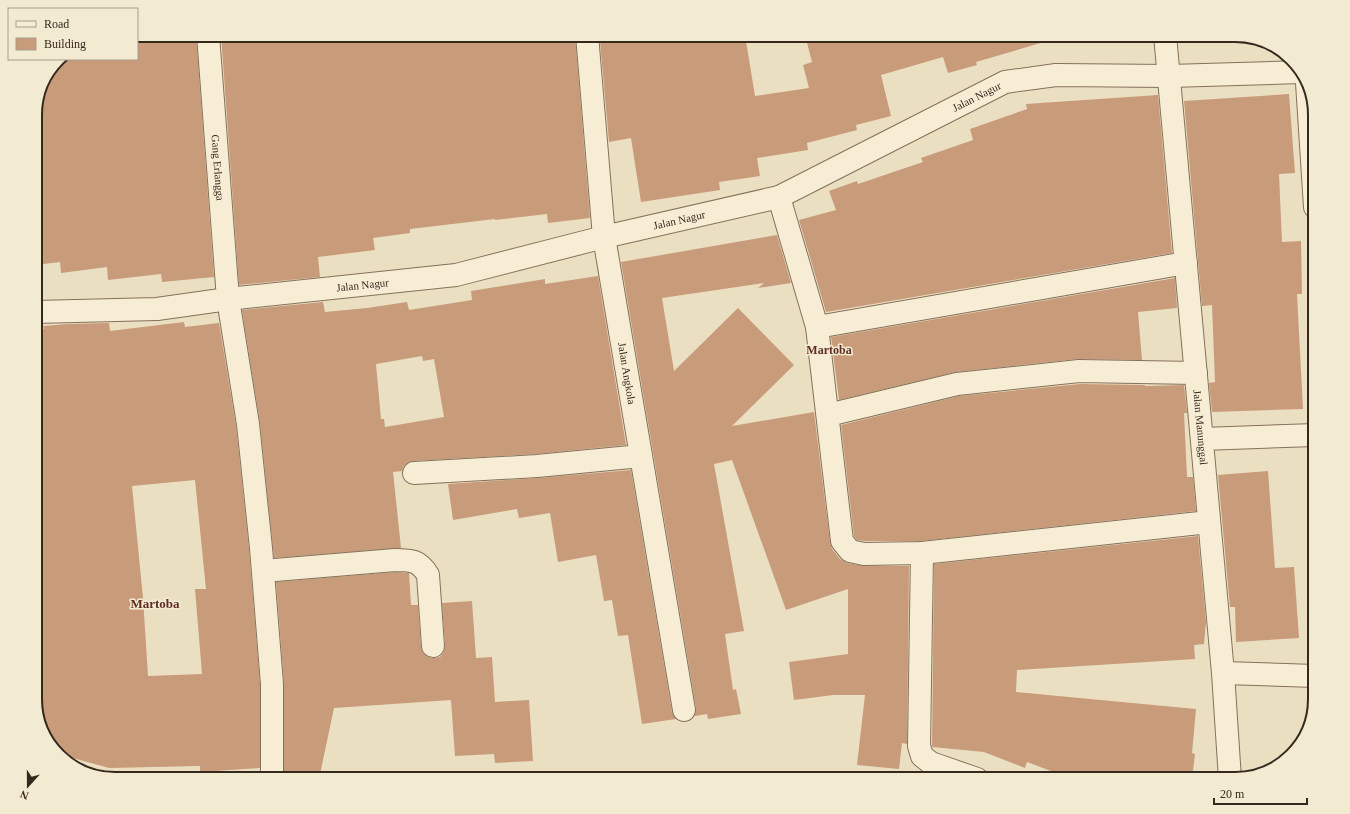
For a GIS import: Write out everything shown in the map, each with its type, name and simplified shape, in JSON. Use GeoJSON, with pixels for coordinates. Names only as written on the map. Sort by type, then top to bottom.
{"type":"FeatureCollection","features":[{"type":"Feature","properties":{"kind":"street","name":"Gang Erlangga"},"geometry":{"type":"LineString","coordinates":[[209,42],[228,299],[248,424],[263,571],[272,684],[272,772]]}},
{"type":"Feature","properties":{"kind":"street","name":"Jalan Angkola"},"geometry":{"type":"LineString","coordinates":[[588,42],[604,237],[684,710]]}},
{"type":"Feature","properties":{"kind":"street","name":"Jalan Manunggal"},"geometry":{"type":"LineString","coordinates":[[1166,42],[1223,673],[1230,772]]}},
{"type":"Feature","properties":{"kind":"street","name":"Jalan Nagur"},"geometry":{"type":"LineString","coordinates":[[42,312],[157,309],[228,299],[456,275],[604,237],[780,197],[1005,82],[1056,75],[1170,76],[1294,72]]}},
{"type":"Feature","properties":{"kind":"street"},"geometry":{"type":"LineString","coordinates":[[780,197],[817,327],[842,541],[850,551],[864,554],[922,553],[1209,522]]}},
{"type":"Feature","properties":{"kind":"street"},"geometry":{"type":"LineString","coordinates":[[817,327],[1186,263]]}},
{"type":"Feature","properties":{"kind":"street"},"geometry":{"type":"LineString","coordinates":[[828,415],[957,384],[1079,371],[1196,373]]}},
{"type":"Feature","properties":{"kind":"street"},"geometry":{"type":"LineString","coordinates":[[1202,439],[1308,435]]}},
{"type":"Feature","properties":{"kind":"street"},"geometry":{"type":"LineString","coordinates":[[414,472],[537,466],[641,456]]}},
{"type":"Feature","properties":{"kind":"street"},"geometry":{"type":"LineString","coordinates":[[922,553],[918,746],[922,756],[931,763],[957,772]]}},
{"type":"Feature","properties":{"kind":"street"},"geometry":{"type":"LineString","coordinates":[[263,571],[410,560],[422,566],[428,575],[433,646]]}},
{"type":"Feature","properties":{"kind":"street"},"geometry":{"type":"LineString","coordinates":[[1223,673],[1308,676]]}},
{"type":"Feature","properties":{"kind":"building"},"geometry":{"type":"Polygon","coordinates":[[[138,42],[197,42],[214,277],[162,282],[161,274],[108,280],[107,267],[61,273],[60,262],[42,264],[42,110],[44,96],[54,74],[67,60],[138,60],[138,42]]]}},
{"type":"Feature","properties":{"kind":"building"},"geometry":{"type":"Polygon","coordinates":[[[222,42],[576,42],[590,218],[548,223],[547,214],[410,229],[410,233],[373,238],[375,250],[318,257],[320,277],[239,285],[222,42]]]}},
{"type":"Feature","properties":{"kind":"building"},"geometry":{"type":"Polygon","coordinates":[[[600,42],[746,42],[755,96],[809,88],[803,65],[812,62],[807,42],[1044,42],[976,62],[977,65],[948,73],[943,57],[881,75],[891,116],[856,125],[857,130],[807,143],[808,150],[757,158],[760,176],[719,182],[720,190],[641,202],[631,138],[609,142],[600,42]]]}},
{"type":"Feature","properties":{"kind":"building"},"geometry":{"type":"Polygon","coordinates":[[[1289,94],[1295,173],[1279,174],[1282,242],[1301,241],[1302,294],[1297,294],[1303,409],[1212,412],[1209,383],[1215,382],[1212,305],[1202,306],[1184,101],[1289,94]]]}},
{"type":"Feature","properties":{"kind":"building"},"geometry":{"type":"Polygon","coordinates":[[[1158,95],[1172,253],[826,312],[799,220],[836,210],[829,191],[857,181],[858,184],[923,162],[921,158],[973,140],[970,129],[1027,109],[1026,104],[1158,95]]]}},
{"type":"Feature","properties":{"kind":"building"},"geometry":{"type":"Polygon","coordinates":[[[777,235],[791,283],[758,288],[764,283],[662,298],[674,371],[738,308],[794,365],[732,426],[814,412],[832,549],[840,559],[847,563],[864,566],[909,566],[907,744],[902,743],[899,769],[857,765],[865,695],[833,695],[794,700],[789,662],[848,654],[848,589],[786,610],[732,460],[714,464],[744,631],[725,634],[733,690],[736,689],[741,714],[708,719],[707,714],[695,716],[696,708],[621,262],[777,235]]]}},
{"type":"Feature","properties":{"kind":"building"},"geometry":{"type":"Polygon","coordinates":[[[598,276],[626,445],[536,454],[413,461],[407,463],[403,467],[402,471],[393,472],[401,548],[274,558],[260,423],[242,310],[323,302],[325,312],[407,302],[409,310],[472,300],[471,291],[545,279],[545,284],[598,276]],[[422,356],[376,364],[381,419],[384,419],[385,427],[444,417],[434,359],[423,361],[422,356]]]}},
{"type":"Feature","properties":{"kind":"building"},"geometry":{"type":"Polygon","coordinates":[[[1175,278],[1177,308],[1138,312],[1142,360],[1078,359],[956,372],[839,400],[831,337],[1175,278]]]}},
{"type":"Feature","properties":{"kind":"building"},"geometry":{"type":"Polygon","coordinates":[[[184,322],[185,327],[219,323],[236,426],[249,549],[260,684],[260,768],[200,772],[200,766],[109,768],[71,757],[63,751],[52,736],[46,722],[42,704],[42,329],[44,329],[43,326],[109,323],[110,331],[184,322]],[[195,480],[132,486],[143,598],[148,676],[202,674],[195,589],[206,589],[195,480]]]}},
{"type":"Feature","properties":{"kind":"building"},"geometry":{"type":"Polygon","coordinates":[[[1080,384],[1145,386],[1184,385],[1187,413],[1184,413],[1187,477],[1193,477],[1196,511],[921,541],[865,541],[857,540],[854,536],[841,425],[959,396],[1080,384]]]}},
{"type":"Feature","properties":{"kind":"building"},"geometry":{"type":"Polygon","coordinates":[[[631,470],[672,712],[676,719],[642,724],[628,635],[618,636],[612,600],[604,601],[596,555],[558,562],[550,513],[519,518],[517,509],[453,520],[448,484],[631,470]]]}},
{"type":"Feature","properties":{"kind":"building"},"geometry":{"type":"Polygon","coordinates":[[[1268,471],[1275,568],[1294,567],[1299,638],[1236,642],[1235,607],[1230,607],[1218,475],[1268,471]]]}},
{"type":"Feature","properties":{"kind":"building"},"geometry":{"type":"Polygon","coordinates":[[[1198,536],[1206,622],[1204,644],[1194,645],[1195,659],[1017,670],[1016,692],[1196,709],[1192,753],[1195,754],[1193,772],[1053,772],[1027,762],[1025,768],[984,752],[932,747],[934,564],[1198,536]]]}},
{"type":"Feature","properties":{"kind":"building"},"geometry":{"type":"Polygon","coordinates":[[[395,572],[409,573],[411,605],[418,605],[421,647],[423,653],[428,657],[433,658],[440,657],[444,651],[445,645],[442,603],[472,601],[476,658],[492,657],[495,702],[529,700],[533,761],[495,763],[494,754],[455,756],[451,700],[334,708],[320,772],[284,772],[284,684],[276,582],[395,572]]]}},
{"type":"Feature","properties":{"kind":"district","name":"Martoba"},"geometry":{"type":"Point","coordinates":[829,350]}},
{"type":"Feature","properties":{"kind":"district","name":"Martoba"},"geometry":{"type":"Point","coordinates":[155,603]}}]}
